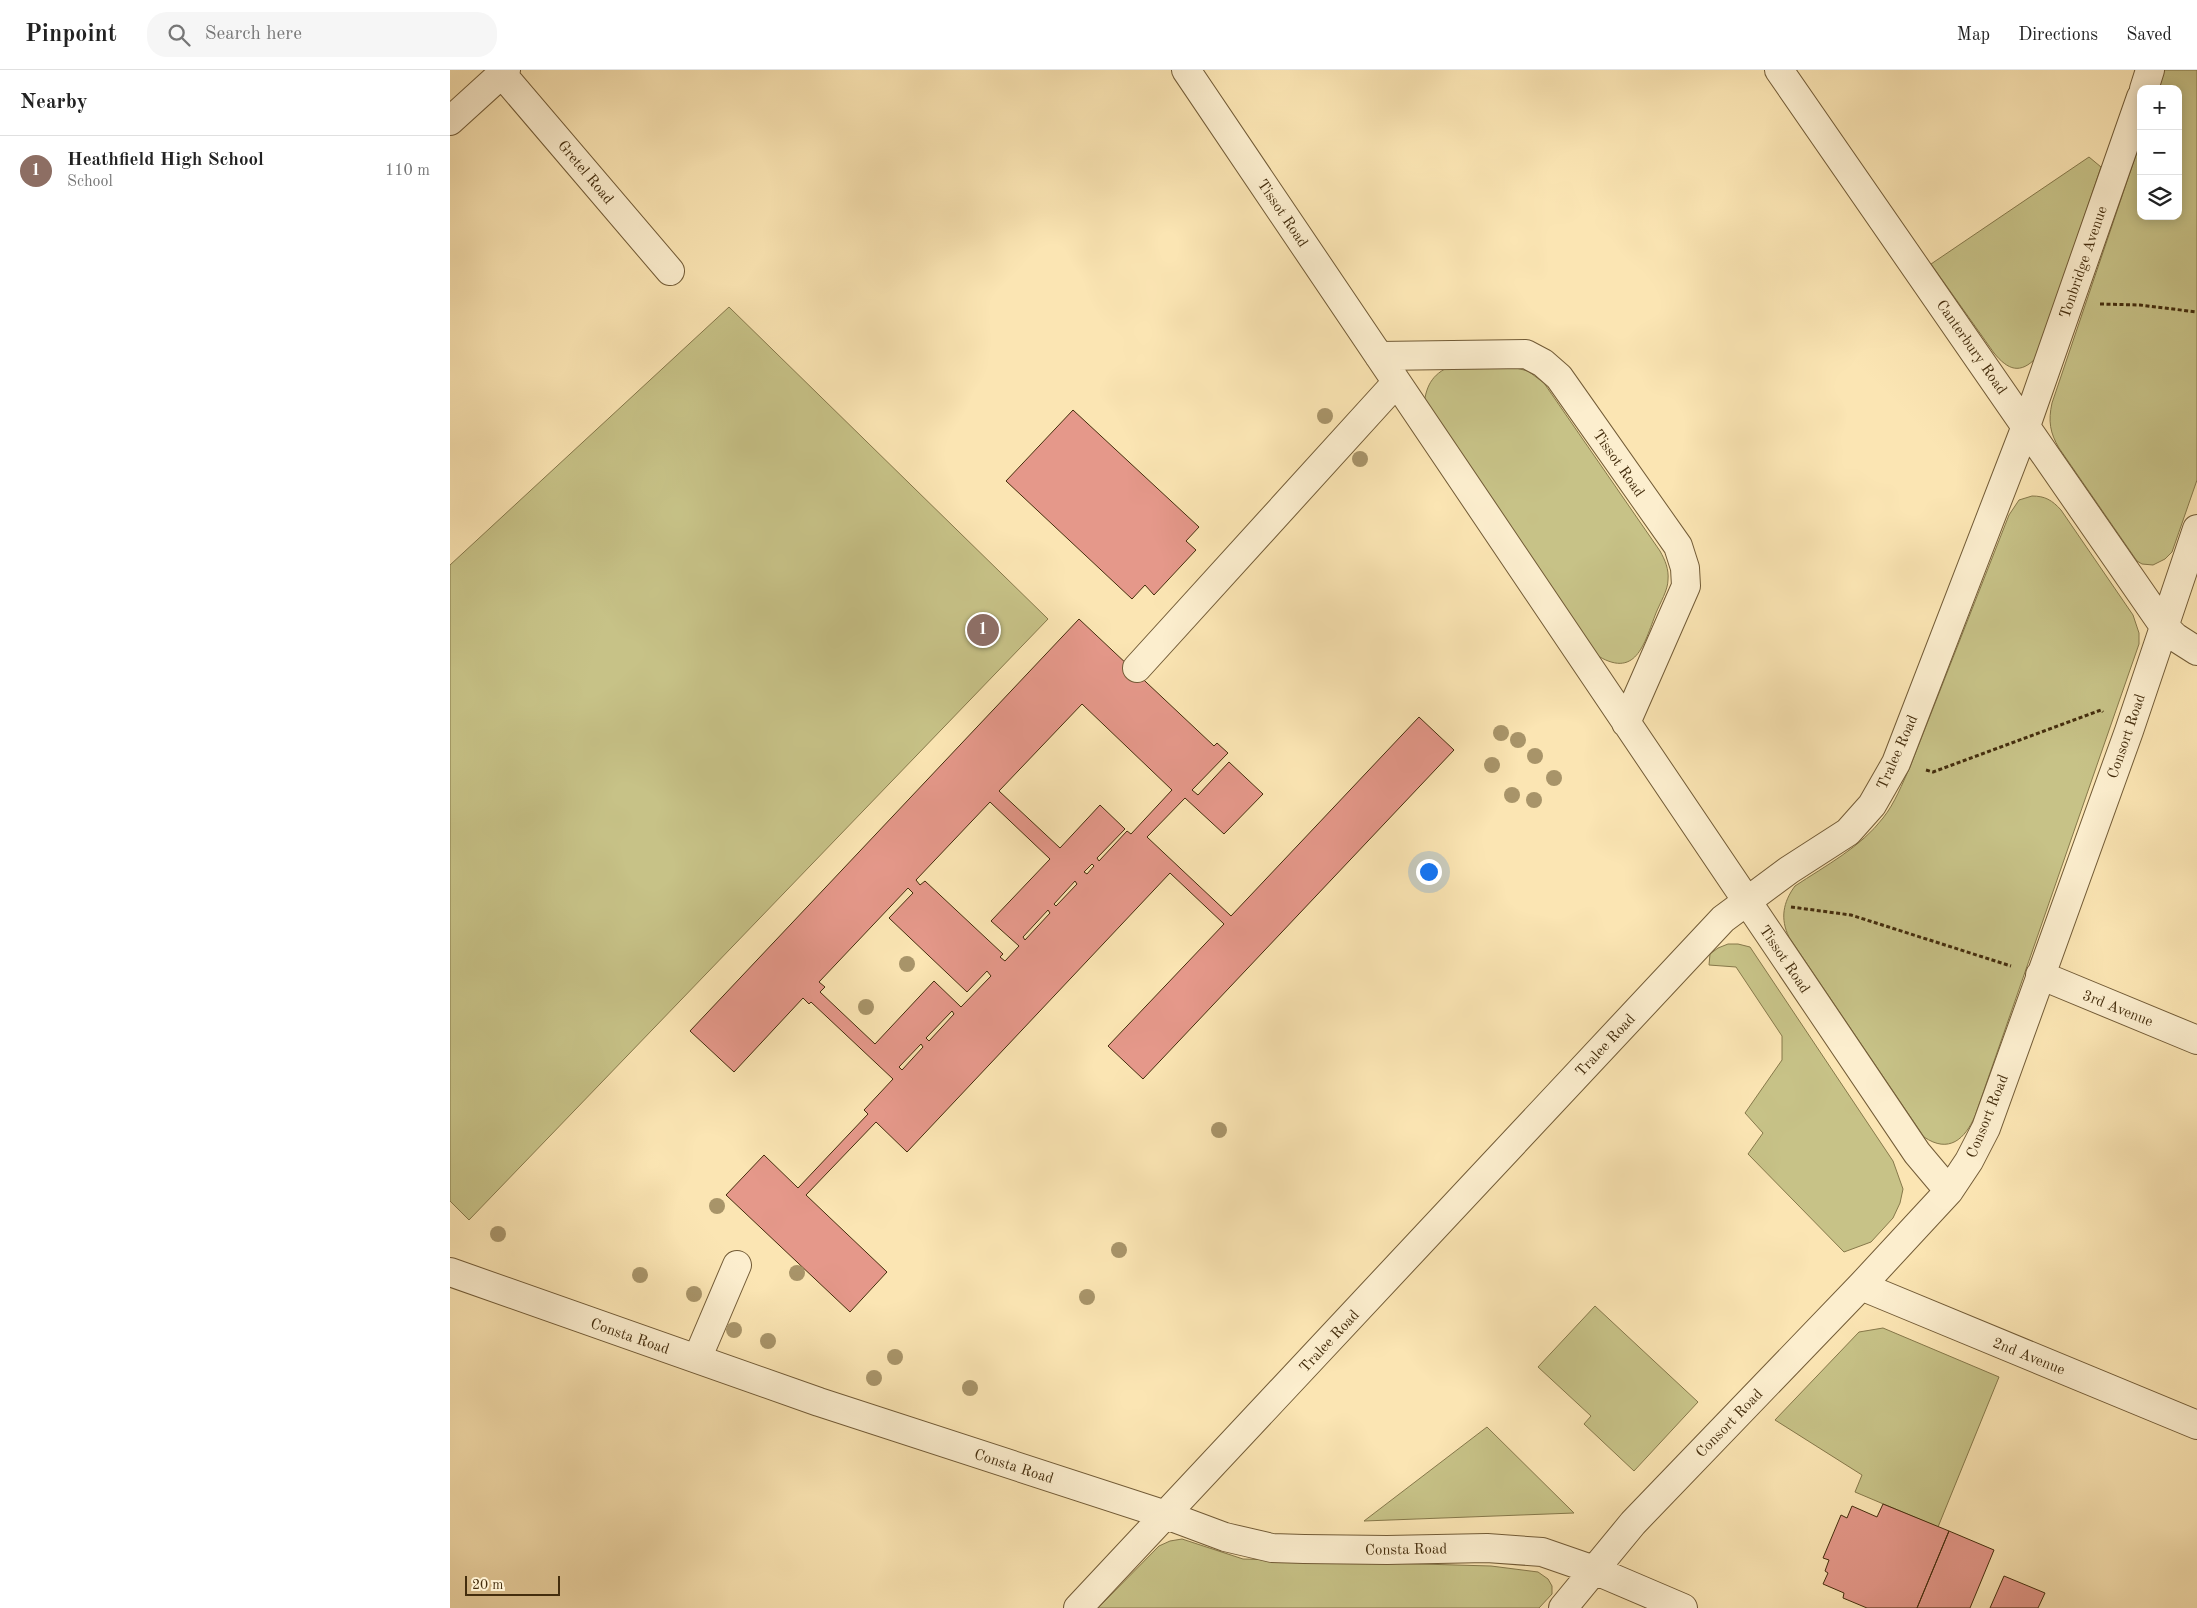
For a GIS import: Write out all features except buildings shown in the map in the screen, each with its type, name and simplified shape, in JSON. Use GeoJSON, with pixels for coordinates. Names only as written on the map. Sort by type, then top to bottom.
{"type":"FeatureCollection","features":[{"type":"Feature","properties":{"kind":"street","name":"Tissot Road"},"geometry":{"type":"LineString","coordinates":[[1186,70],[1917,1153],[1949,1192]]}},
{"type":"Feature","properties":{"kind":"street","name":"Canterbury Road"},"geometry":{"type":"LineString","coordinates":[[1779,70],[2163,625],[2175,638],[2197,651]]}},
{"type":"Feature","properties":{"kind":"street"},"geometry":{"type":"LineString","coordinates":[[2145,85],[2150,70]]}},
{"type":"Feature","properties":{"kind":"street"},"geometry":{"type":"LineString","coordinates":[[450,121],[504,72]]}},
{"type":"Feature","properties":{"kind":"street","name":"Gretel Road"},"geometry":{"type":"LineString","coordinates":[[504,72],[670,271]]}},
{"type":"Feature","properties":{"kind":"street","name":"Tonbridge Avenue"},"geometry":{"type":"LineString","coordinates":[[2026,426],[2137,108]]}},
{"type":"Feature","properties":{"kind":"street","name":"Tissot Road"},"geometry":{"type":"LineString","coordinates":[[1379,356],[1526,354],[1543,363],[1559,377],[1678,546],[1685,568],[1686,586],[1626,723]]}},
{"type":"Feature","properties":{"kind":"street"},"geometry":{"type":"LineString","coordinates":[[1137,668],[1396,383]]}},
{"type":"Feature","properties":{"kind":"street","name":"Tralee Road"},"geometry":{"type":"LineString","coordinates":[[1078,1608],[1722,919],[1848,832],[1872,805],[1896,763],[2026,426]]}},
{"type":"Feature","properties":{"kind":"street","name":"Consort Road"},"geometry":{"type":"LineString","coordinates":[[1563,1608],[1665,1489],[1949,1192],[1969,1161],[1986,1128],[2128,731],[2197,529]]}},
{"type":"Feature","properties":{"kind":"street","name":"3rd Avenue"},"geometry":{"type":"LineString","coordinates":[[2040,976],[2197,1040]]}},
{"type":"Feature","properties":{"kind":"street"},"geometry":{"type":"LineString","coordinates":[[697,1359],[737,1265]]}},
{"type":"Feature","properties":{"kind":"street","name":"Consta Road"},"geometry":{"type":"LineString","coordinates":[[450,1272],[819,1402],[1166,1515],[1225,1537],[1272,1548],[1378,1550],[1487,1548],[1542,1552],[1594,1570],[1683,1608]]}},
{"type":"Feature","properties":{"kind":"street","name":"2nd Avenue"},"geometry":{"type":"LineString","coordinates":[[1861,1286],[2197,1425]]}},
{"type":"Feature","properties":{"kind":"path"},"geometry":{"type":"LineString","coordinates":[[2069,302],[2140,306],[2197,312]]}},
{"type":"Feature","properties":{"kind":"path"},"geometry":{"type":"LineString","coordinates":[[1896,763],[1933,772],[2101,710],[2128,731]]}},
{"type":"Feature","properties":{"kind":"path"},"geometry":{"type":"LineString","coordinates":[[1746,901],[1851,915],[2040,976]]}},
{"type":"Feature","properties":{"kind":"shaded area"},"geometry":{"type":"Polygon","coordinates":[[[2164,70],[2197,70],[2197,480],[2172,552],[2165,559],[2153,565],[2142,564],[2137,561],[2059,448],[2052,432],[2050,416],[2052,403],[2137,152],[2137,220],[2182,220],[2182,85],[2159,85],[2164,70]]]}},
{"type":"Feature","properties":{"kind":"shaded area"},"geometry":{"type":"Polygon","coordinates":[[[2089,157],[2101,167],[2037,357],[2025,366],[2014,368],[2004,363],[1994,353],[1931,264],[2089,157]]]}},
{"type":"Feature","properties":{"kind":"shaded area"},"geometry":{"type":"Polygon","coordinates":[[[729,307],[1048,619],[469,1220],[450,1201],[450,565],[729,307]]]}},
{"type":"Feature","properties":{"kind":"shaded area"},"geometry":{"type":"Polygon","coordinates":[[[1454,365],[1508,366],[1528,371],[1544,383],[1660,551],[1667,568],[1667,588],[1642,647],[1629,661],[1620,663],[1609,661],[1595,654],[1424,405],[1432,380],[1441,371],[1454,365]]]}},
{"type":"Feature","properties":{"kind":"shaded area"},"geometry":{"type":"Polygon","coordinates":[[[2032,496],[2048,499],[2061,510],[2133,615],[2139,633],[2139,644],[1975,1116],[1966,1131],[1955,1142],[1941,1144],[1924,1137],[1789,937],[1784,924],[1784,911],[1785,904],[1795,886],[1864,838],[1883,818],[1891,806],[1910,767],[2009,515],[2019,500],[2032,496]]]}},
{"type":"Feature","properties":{"kind":"shaded area"},"geometry":{"type":"Polygon","coordinates":[[[1728,944],[1750,947],[1893,1161],[1903,1189],[1900,1203],[1893,1218],[1871,1242],[1844,1252],[1748,1154],[1763,1133],[1745,1113],[1782,1060],[1782,1036],[1736,967],[1709,965],[1710,954],[1728,944]]]}},
{"type":"Feature","properties":{"kind":"shaded area"},"geometry":{"type":"Polygon","coordinates":[[[1595,1306],[1698,1402],[1634,1471],[1584,1424],[1591,1416],[1538,1367],[1595,1306]]]}},
{"type":"Feature","properties":{"kind":"shaded area"},"geometry":{"type":"Polygon","coordinates":[[[1883,1328],[1999,1377],[1938,1527],[1855,1492],[1862,1475],[1775,1420],[1859,1332],[1883,1328]]]}},
{"type":"Feature","properties":{"kind":"shaded area"},"geometry":{"type":"Polygon","coordinates":[[[1487,1427],[1574,1513],[1364,1521],[1487,1427]]]}},
{"type":"Feature","properties":{"kind":"shaded area"},"geometry":{"type":"Polygon","coordinates":[[[1182,1539],[1243,1559],[1491,1566],[1538,1572],[1548,1579],[1552,1586],[1552,1594],[1539,1608],[1098,1608],[1159,1546],[1170,1541],[1182,1539]]]}},
{"type":"Feature","properties":{"kind":"place","name":"Heathfield High School"},"geometry":{"type":"Point","coordinates":[983,630]}}]}
